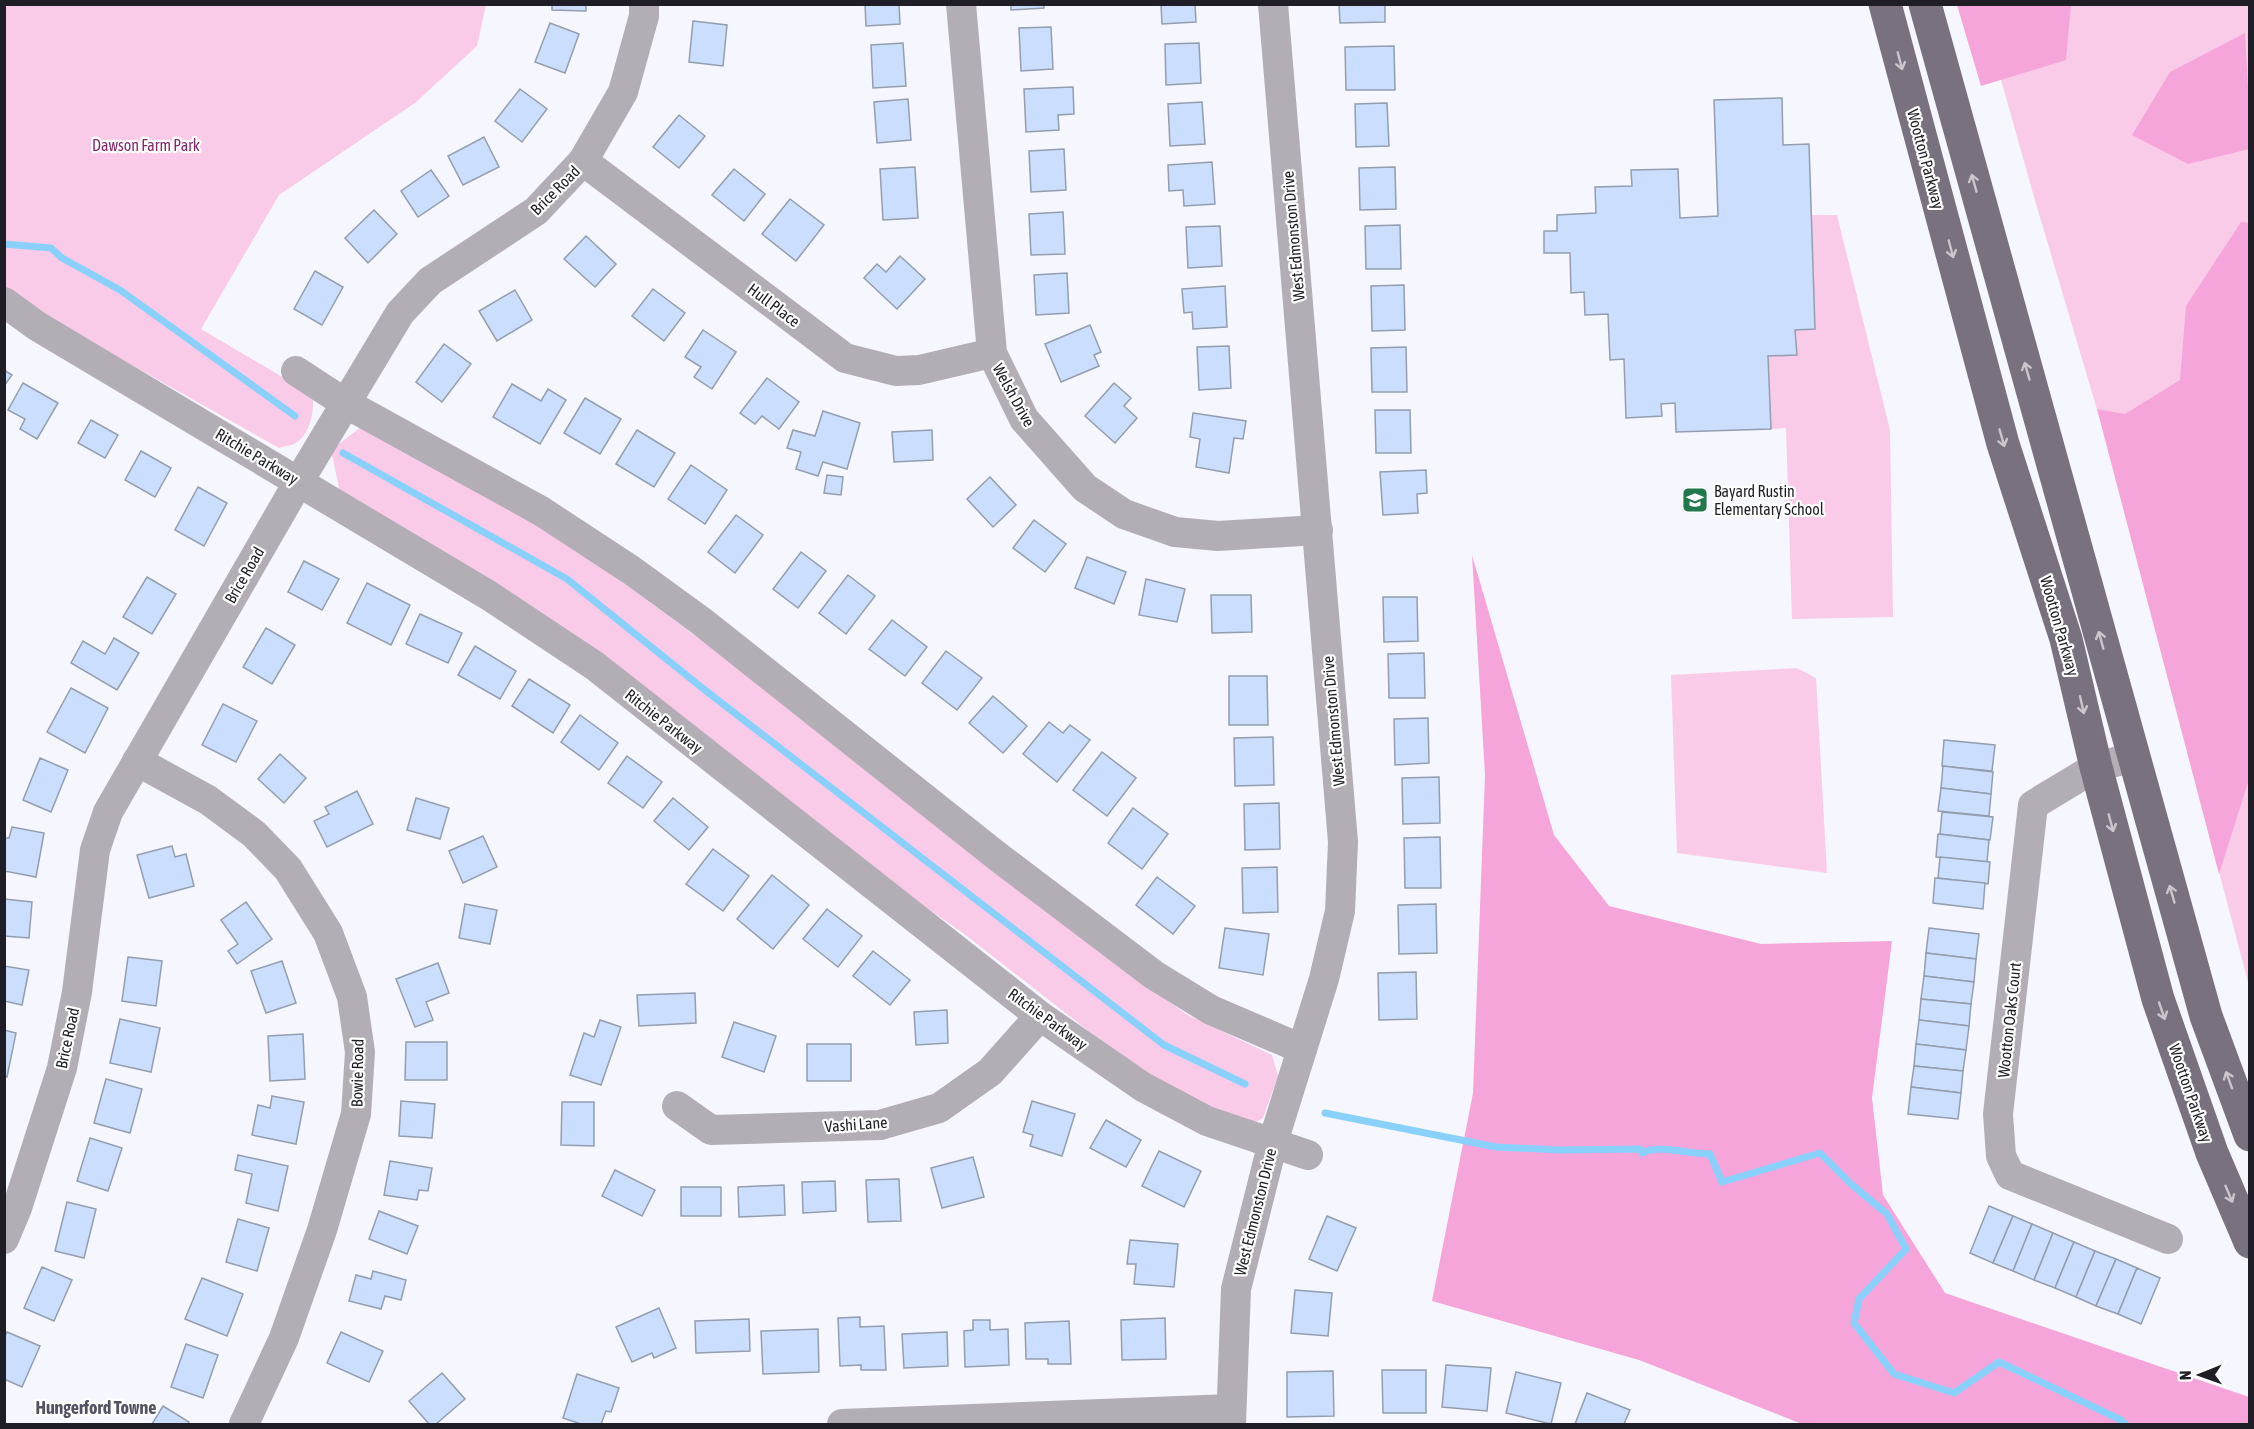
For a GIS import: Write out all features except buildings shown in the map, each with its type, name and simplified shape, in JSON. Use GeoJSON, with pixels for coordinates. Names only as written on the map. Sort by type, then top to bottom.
{"type":"FeatureCollection","features":[{"type":"Feature","properties":{"kind":"main road","name":"Wootton Parkway"},"geometry":{"type":"LineString","coordinates":[[1885,4],[2003,444],[2066,639],[2096,766],[2158,999],[2212,1153],[2250,1242]]}},
{"type":"Feature","properties":{"kind":"main road"},"geometry":{"type":"LineString","coordinates":[[1925,4],[2206,1016],[2250,1135]]}},
{"type":"Feature","properties":{"kind":"street","name":"Brice Road"},"geometry":{"type":"LineString","coordinates":[[4,1239],[17,1209],[62,1068],[77,992],[95,850],[108,812],[299,481],[400,313],[430,281],[536,211],[583,161],[623,92],[645,16],[645,4]]}},
{"type":"Feature","properties":{"kind":"street","name":"Welsh Drive"},"geometry":{"type":"LineString","coordinates":[[961,4],[992,354],[1024,419],[1085,488],[1124,514],[1175,532],[1218,536],[1318,530]]}},
{"type":"Feature","properties":{"kind":"street","name":"West Edmonston Drive"},"geometry":{"type":"LineString","coordinates":[[1231,1417],[1236,1289],[1273,1142],[1324,979],[1340,911],[1343,842],[1273,4]]}},
{"type":"Feature","properties":{"kind":"street","name":"Hull Place"},"geometry":{"type":"LineString","coordinates":[[583,161],[845,358],[896,371],[919,370],[992,354]]}},
{"type":"Feature","properties":{"kind":"street","name":"Ritchie Parkway"},"geometry":{"type":"LineString","coordinates":[[4,302],[37,326],[488,595],[595,666],[1040,1016],[1143,1087],[1207,1121],[1308,1155]]}},
{"type":"Feature","properties":{"kind":"street"},"geometry":{"type":"LineString","coordinates":[[296,371],[345,403],[541,511],[631,570],[700,621],[997,856],[1154,975],[1210,1010],[1302,1049]]}},
{"type":"Feature","properties":{"kind":"street","name":"Wootton Oaks Court"},"geometry":{"type":"LineString","coordinates":[[2134,757],[2096,766],[2033,805],[1998,1114],[2001,1156],[2010,1175],[2168,1239]]}},
{"type":"Feature","properties":{"kind":"street","name":"Bowie Road"},"geometry":{"type":"LineString","coordinates":[[137,761],[207,800],[254,834],[288,869],[328,933],[352,997],[360,1052],[357,1114],[322,1230],[284,1338],[244,1425]]}},
{"type":"Feature","properties":{"kind":"street","name":"Vashi Lane"},"geometry":{"type":"LineString","coordinates":[[676,1106],[711,1130],[880,1125],[939,1108],[990,1072],[1040,1016]]}},
{"type":"Feature","properties":{"kind":"street"},"geometry":{"type":"LineString","coordinates":[[842,1425],[1231,1417]]}},
{"type":"Feature","properties":{"kind":"green space","name":"Dawson Farm Park"},"geometry":{"type":"Polygon","coordinates":[[[4,5],[486,5],[477,46],[415,103],[279,195],[201,329],[313,395],[312,415],[308,429],[300,440],[279,448],[66,328],[5,287],[4,5]]]}},
{"type":"Feature","properties":{"kind":"green space"},"geometry":{"type":"Polygon","coordinates":[[[1980,5],[2249,5],[2249,986],[2104,433],[1980,5]]]}},
{"type":"Feature","properties":{"kind":"green space"},"geometry":{"type":"Polygon","coordinates":[[[1811,215],[1837,215],[1890,430],[1893,617],[1792,619],[1786,428],[1771,429],[1768,356],[1796,355],[1795,330],[1815,329],[1811,215]]]}},
{"type":"Feature","properties":{"kind":"green space"},"geometry":{"type":"Polygon","coordinates":[[[365,424],[520,507],[701,640],[1083,939],[1186,1014],[1272,1055],[1278,1076],[1263,1118],[1253,1124],[1239,1124],[1145,1075],[963,933],[340,493],[331,450],[365,424]]]}},
{"type":"Feature","properties":{"kind":"green space"},"geometry":{"type":"Polygon","coordinates":[[[1797,668],[1816,678],[1827,873],[1677,853],[1671,675],[1797,668]]]}},
{"type":"Feature","properties":{"kind":"shaded area"},"geometry":{"type":"Polygon","coordinates":[[[1957,5],[2071,5],[2066,60],[1981,86],[1957,5]]]}},
{"type":"Feature","properties":{"kind":"shaded area"},"geometry":{"type":"Polygon","coordinates":[[[2245,33],[2249,149],[2188,164],[2132,135],[2170,72],[2245,33]]]}},
{"type":"Feature","properties":{"kind":"shaded area"},"geometry":{"type":"Polygon","coordinates":[[[2241,222],[2250,223],[2250,776],[2219,874],[2097,409],[2125,414],[2180,380],[2186,306],[2241,222]]]}},
{"type":"Feature","properties":{"kind":"shaded area"},"geometry":{"type":"Polygon","coordinates":[[[1472,555],[1554,835],[1609,906],[1761,944],[1892,941],[1872,1098],[1883,1195],[1945,1293],[2249,1397],[2249,1424],[1802,1424],[1639,1360],[1432,1301],[1473,1093],[1485,775],[1472,555]]]}},
{"type":"Feature","properties":{"kind":"waterway"},"geometry":{"type":"LineString","coordinates":[[4,244],[51,248],[62,258],[120,290],[295,416]]}},
{"type":"Feature","properties":{"kind":"waterway"},"geometry":{"type":"LineString","coordinates":[[343,453],[567,579],[701,687],[1164,1045],[1245,1084]]}},
{"type":"Feature","properties":{"kind":"waterway"},"geometry":{"type":"LineString","coordinates":[[1325,1113],[1496,1147],[1560,1150],[1640,1149],[1642,1153],[1665,1149],[1710,1154],[1722,1182],[1820,1153],[1851,1184],[1887,1214],[1906,1249],[1859,1299],[1854,1323],[1894,1374],[1954,1393],[1999,1362],[2121,1420],[2125,1424]]}},
{"type":"Feature","properties":{"kind":"place","name":"Bayard Rustin Elementary School"},"geometry":{"type":"Point","coordinates":[1695,500]}},
{"type":"Feature","properties":{"kind":"district","name":"Hungerford Towne"},"geometry":{"type":"Point","coordinates":[96,1407]}}]}
